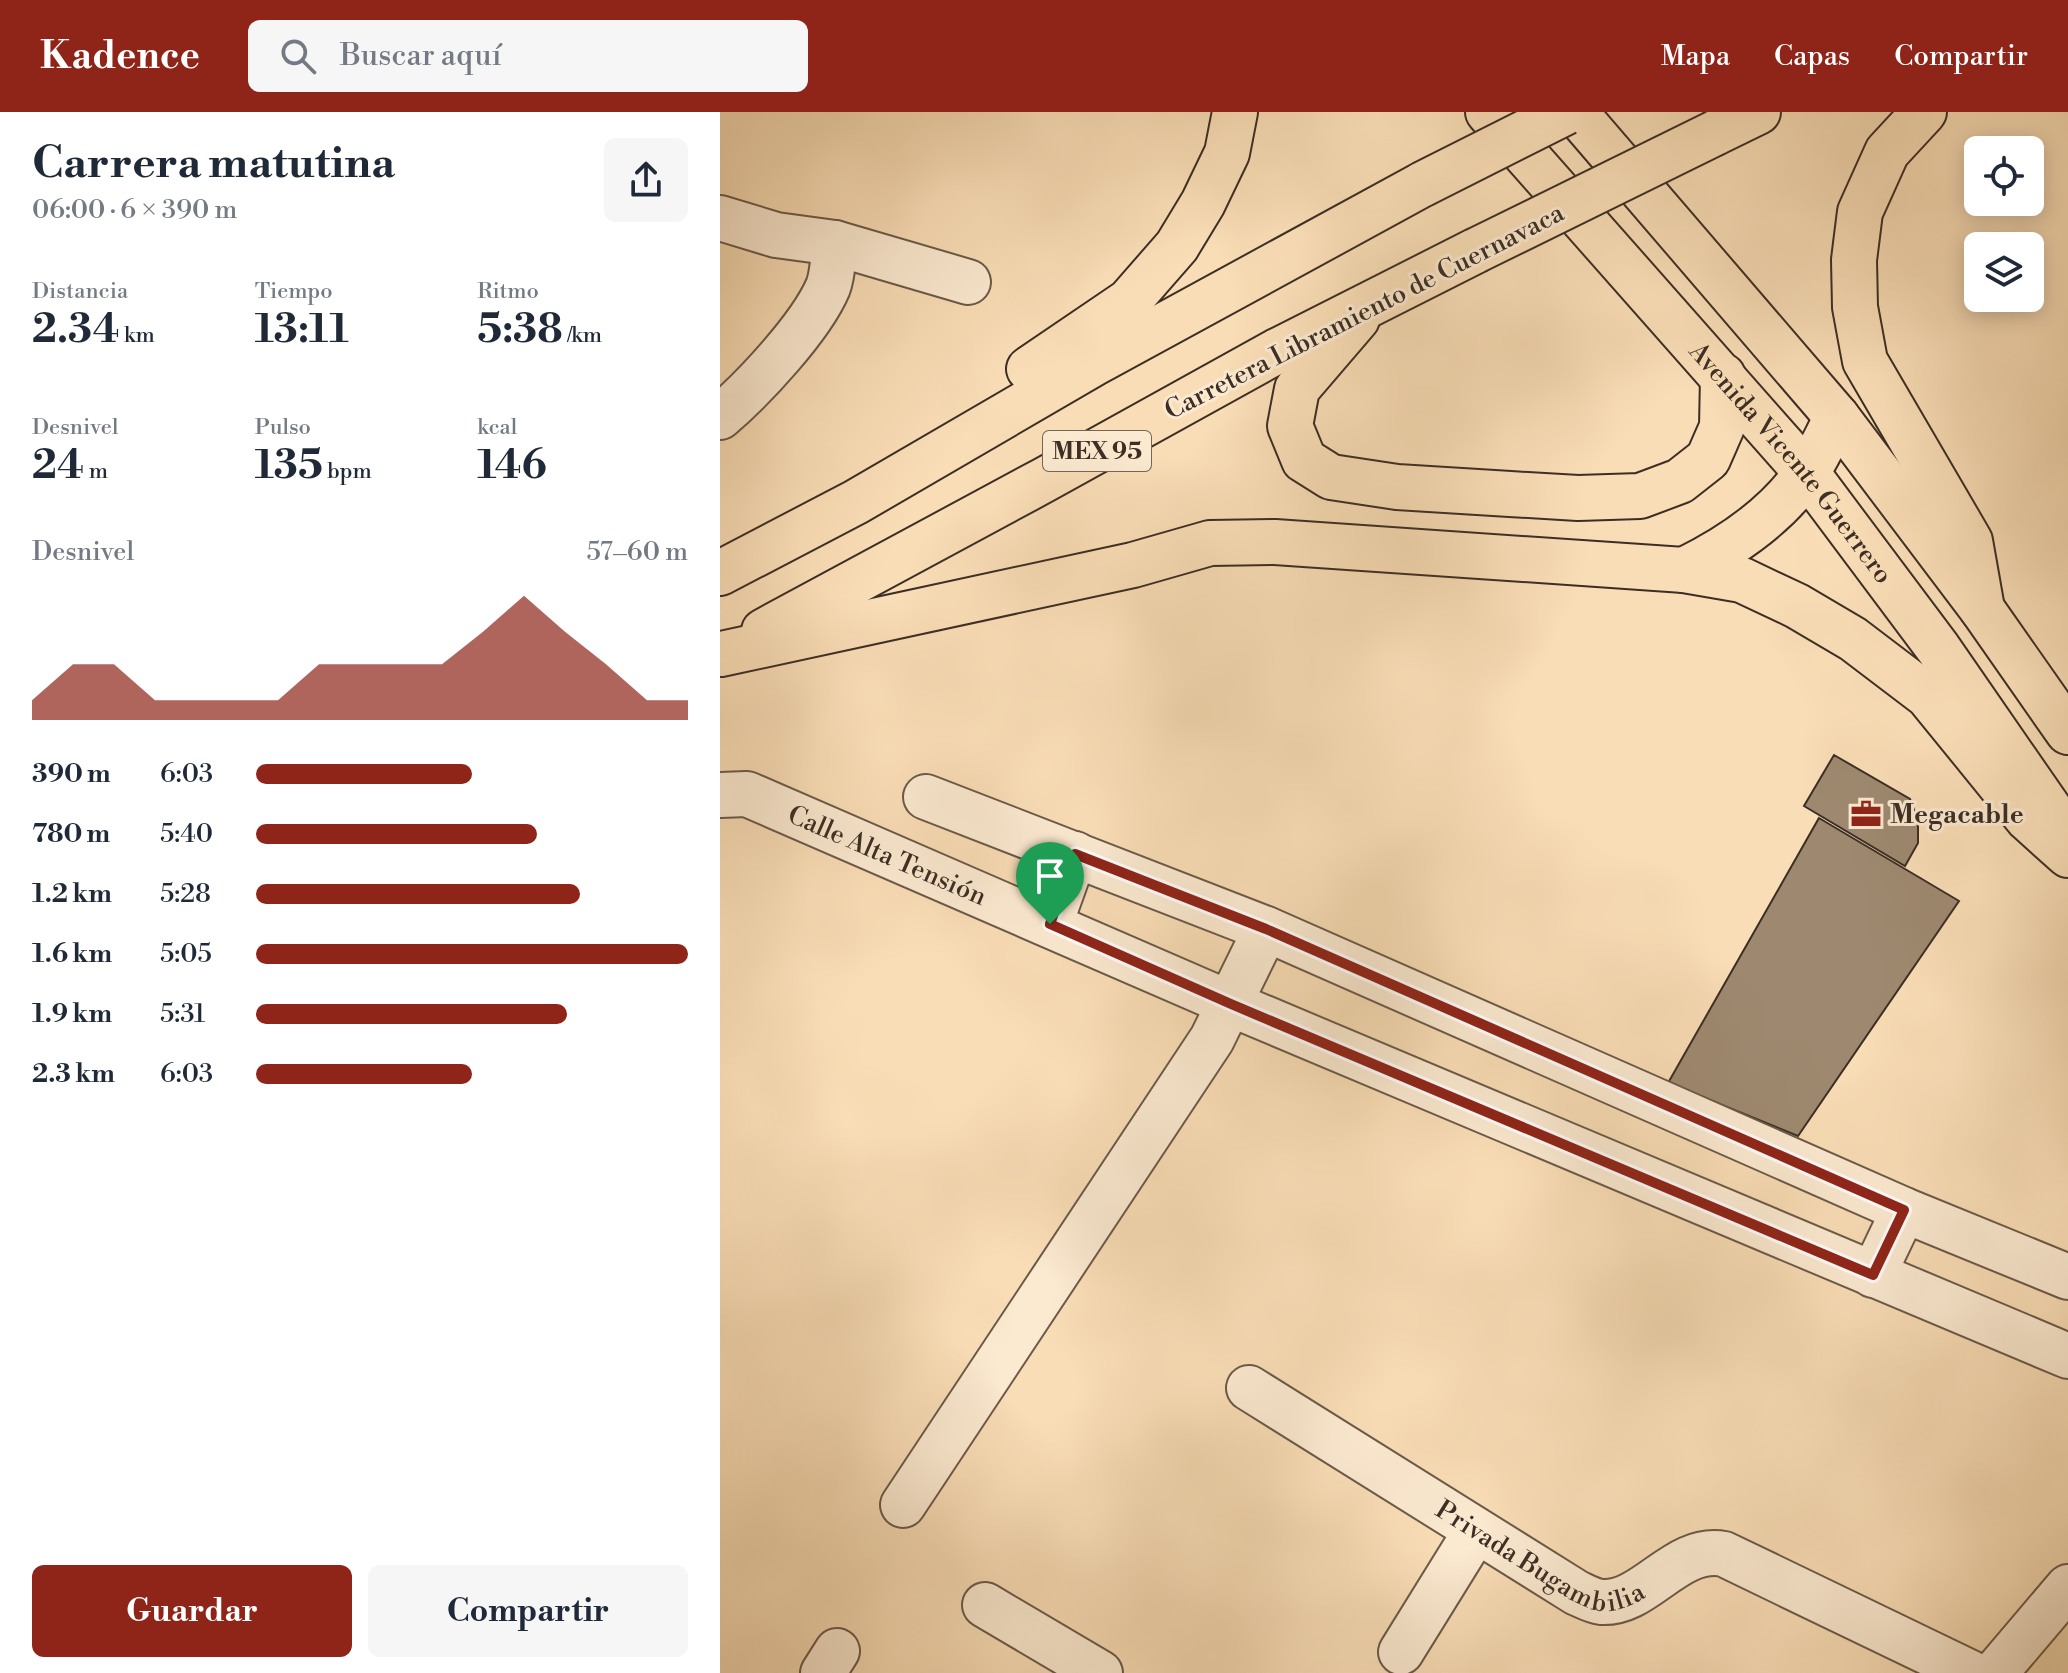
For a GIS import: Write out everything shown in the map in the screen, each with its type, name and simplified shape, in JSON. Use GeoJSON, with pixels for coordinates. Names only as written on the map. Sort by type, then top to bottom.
{"type":"FeatureCollection","features":[{"type":"Feature","properties":{"kind":"main road"},"geometry":{"type":"LineString","coordinates":[[936,455],[960,411],[1054,354],[1129,301],[1177,246],[1203,203],[1227,153],[1235,112]]}},
{"type":"Feature","properties":{"kind":"main road","name":"Avenida Vicente Guerrero"},"geometry":{"type":"LineString","coordinates":[[1488,112],[1807,473],[1938,648],[2068,836]]}},
{"type":"Feature","properties":{"kind":"main road","name":"MEX 95"},"geometry":{"type":"LineString","coordinates":[[720,573],[856,502],[1174,319],[1423,184],[1566,112]]}},
{"type":"Feature","properties":{"kind":"main road"},"geometry":{"type":"LineString","coordinates":[[1575,112],[1837,417],[1982,609],[2068,732]]}},
{"type":"Feature","properties":{"kind":"main road","name":"Carretera Libramiento de Cuernavaca"},"geometry":{"type":"LineString","coordinates":[[720,654],[1277,351],[1758,112]]}},
{"type":"Feature","properties":{"kind":"main road"},"geometry":{"type":"LineString","coordinates":[[1924,112],[1887,152],[1860,212],[1854,260],[1855,307],[1865,361],[1970,541],[1982,609]]}},
{"type":"Feature","properties":{"kind":"main road"},"geometry":{"type":"LineString","coordinates":[[1369,305],[1297,389],[1290,426],[1304,460],[1331,477],[1397,487],[1578,498],[1640,496],[1680,481],[1708,459],[1722,427],[1723,376]]}},
{"type":"Feature","properties":{"kind":"main road"},"geometry":{"type":"LineString","coordinates":[[1684,570],[1722,551],[1770,514],[1807,473],[1837,417]]}},
{"type":"Feature","properties":{"kind":"main road"},"geometry":{"type":"LineString","coordinates":[[720,654],[1133,565],[1210,543],[1275,542],[1684,570],[1742,580],[1797,606],[1853,639],[1928,696],[2028,819],[2068,855]]}},
{"type":"Feature","properties":{"kind":"street"},"geometry":{"type":"LineString","coordinates":[[720,218],[776,235],[835,243],[968,282]]}},
{"type":"Feature","properties":{"kind":"street"},"geometry":{"type":"LineString","coordinates":[[720,417],[738,402],[810,320],[829,284],[835,243]]}},
{"type":"Feature","properties":{"kind":"street","name":"Calle Alta Tensión"},"geometry":{"type":"LineString","coordinates":[[720,795],[747,794],[1231,1004],[2068,1356]]}},
{"type":"Feature","properties":{"kind":"street"},"geometry":{"type":"LineString","coordinates":[[926,797],[1266,929],[1904,1210],[2068,1277]]}},
{"type":"Feature","properties":{"kind":"street"},"geometry":{"type":"LineString","coordinates":[[1050,924],[1075,854]]}},
{"type":"Feature","properties":{"kind":"street"},"geometry":{"type":"LineString","coordinates":[[903,1505],[1212,1039],[1266,929]]}},
{"type":"Feature","properties":{"kind":"street"},"geometry":{"type":"LineString","coordinates":[[1873,1275],[1904,1210]]}},
{"type":"Feature","properties":{"kind":"street","name":"Privada Bugambilia"},"geometry":{"type":"LineString","coordinates":[[1249,1388],[1577,1593],[1600,1602],[1623,1599],[1691,1557],[1710,1552],[1724,1554],[1971,1673]]}},
{"type":"Feature","properties":{"kind":"street"},"geometry":{"type":"LineString","coordinates":[[1401,1652],[1476,1531]]}},
{"type":"Feature","properties":{"kind":"street"},"geometry":{"type":"LineString","coordinates":[[1995,1673],[2068,1587]]}},
{"type":"Feature","properties":{"kind":"street"},"geometry":{"type":"LineString","coordinates":[[985,1605],[1100,1673]]}},
{"type":"Feature","properties":{"kind":"building","name":"Megacable"},"geometry":{"type":"Polygon","coordinates":[[[1834,755],[1910,799],[1918,821],[1918,843],[1905,866],[1804,806],[1834,755]]]}},
{"type":"Feature","properties":{"kind":"building"},"geometry":{"type":"Polygon","coordinates":[[[1819,818],[1959,901],[1798,1136],[1668,1083],[1819,818]]]}},
{"type":"Feature","properties":{"kind":"place","name":"Megacable"},"geometry":{"type":"Point","coordinates":[1866,814]}},
{"type":"Feature","properties":{"kind":"route"},"geometry":{"type":"LineString","coordinates":[[1075,854],[1266,929],[1904,1210],[1873,1275],[1231,1004],[1050,924],[1075,854]]}}]}
